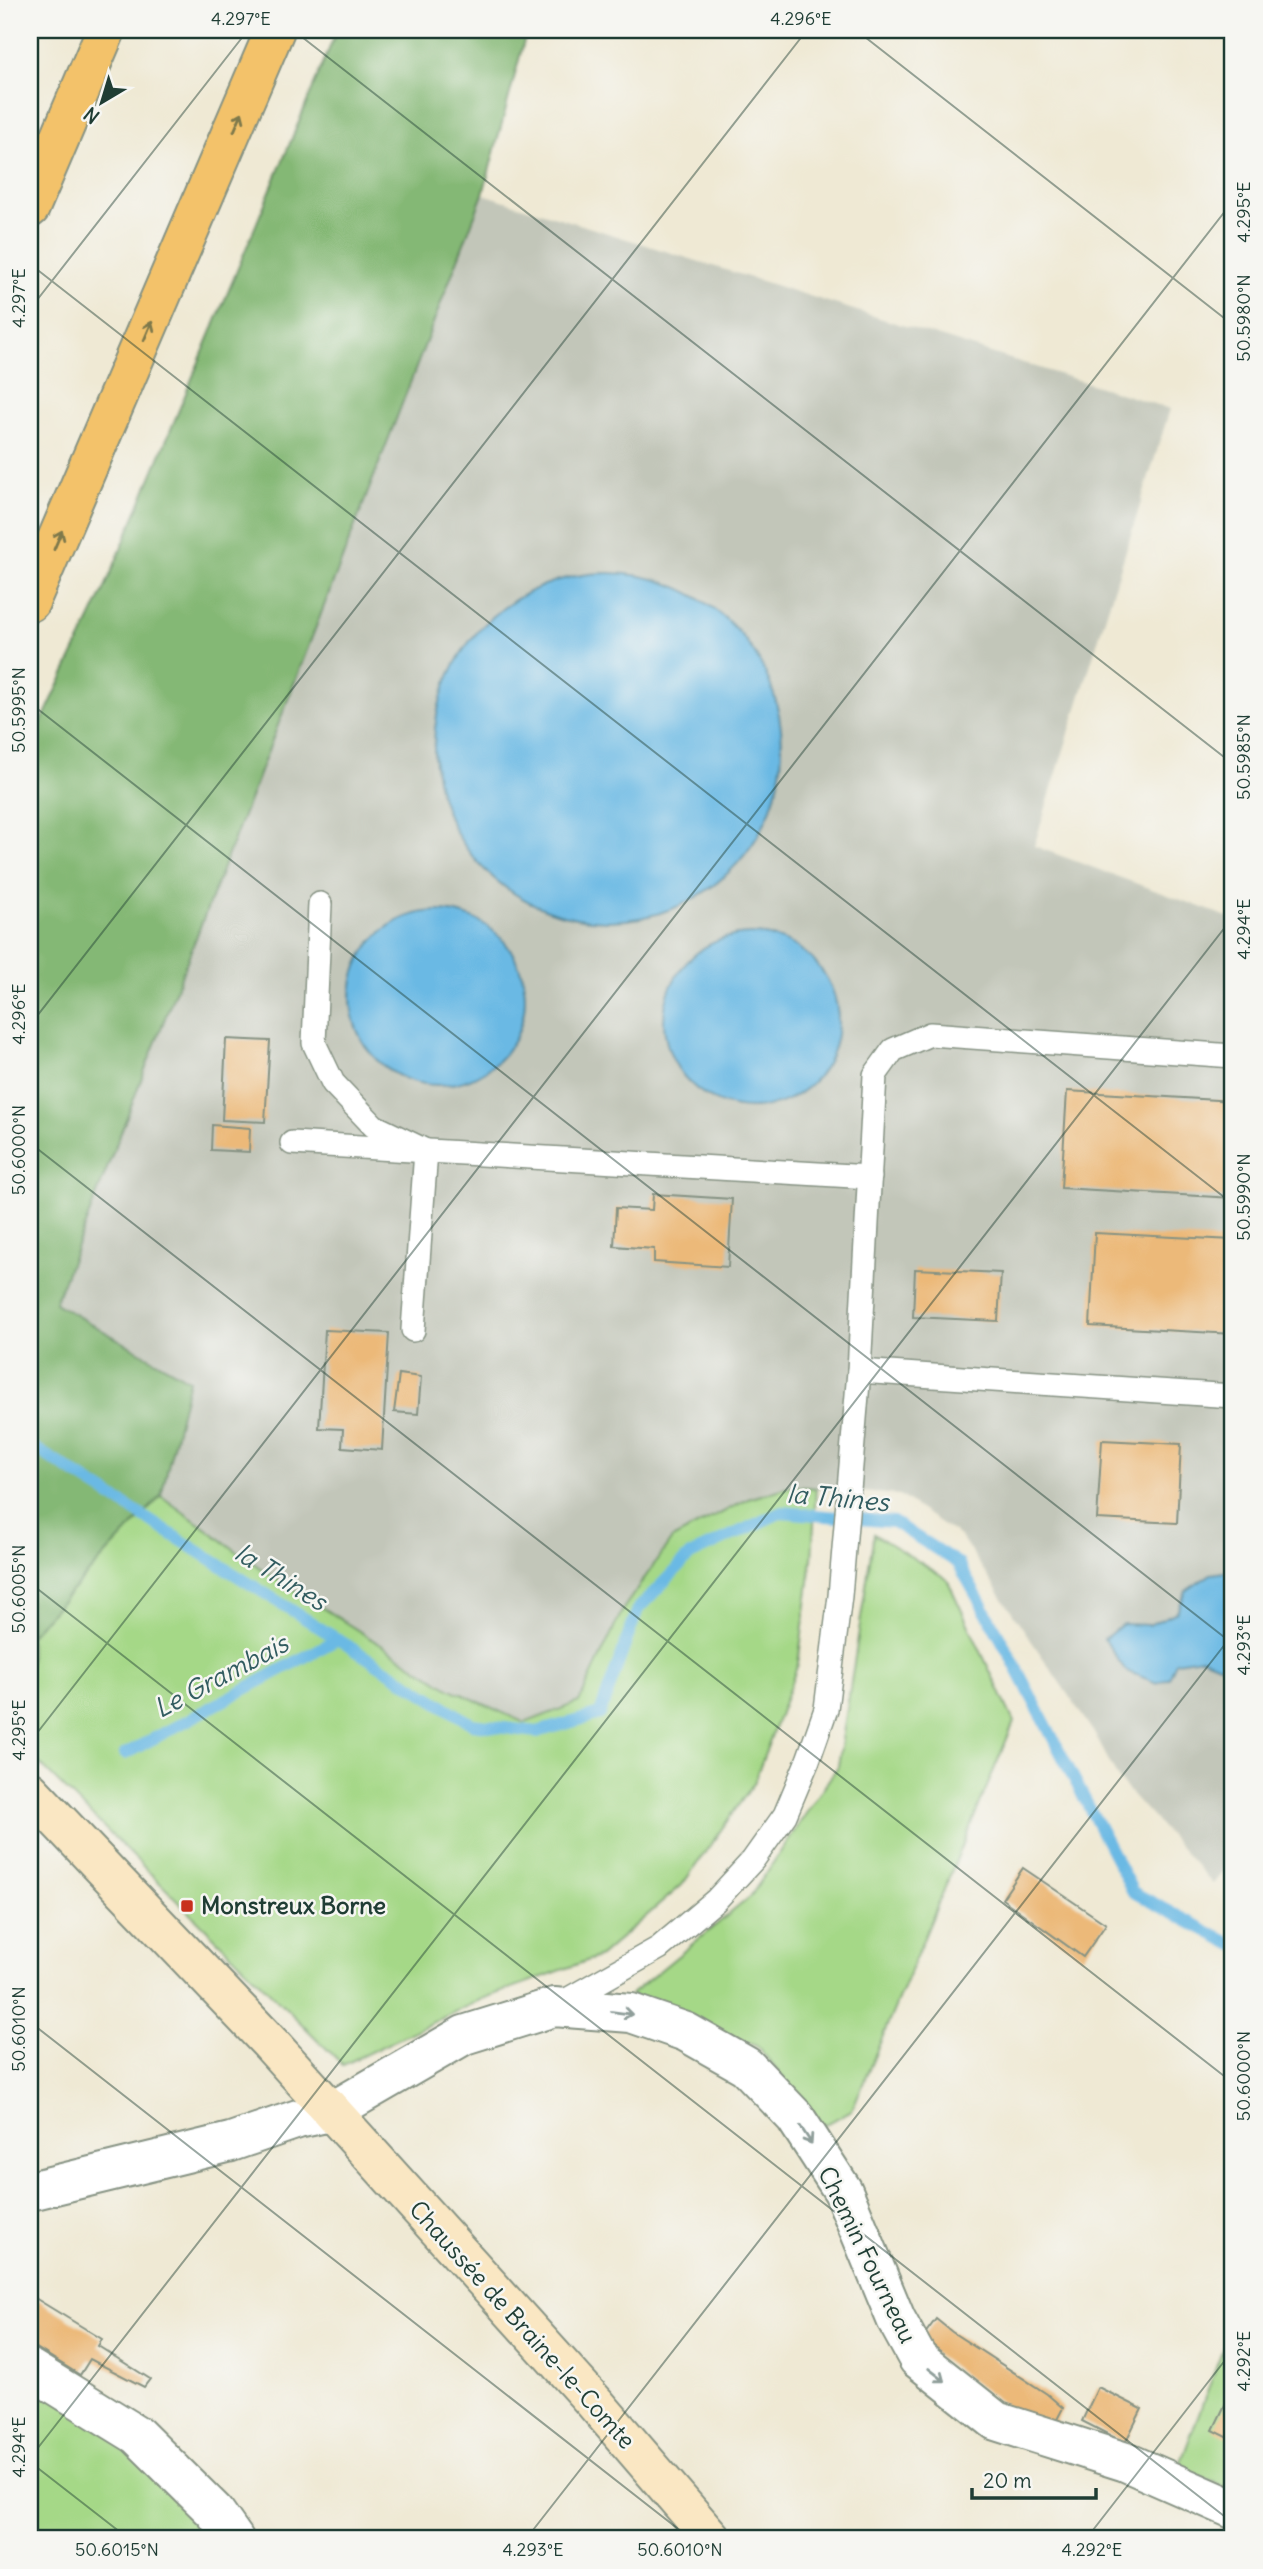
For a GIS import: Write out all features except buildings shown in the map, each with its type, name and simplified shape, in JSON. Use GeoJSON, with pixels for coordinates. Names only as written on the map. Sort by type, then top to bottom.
{"type":"FeatureCollection","features":[{"type":"Feature","properties":{"kind":"highway"},"geometry":{"type":"LineString","coordinates":[[30,208],[106,30]]}},
{"type":"Feature","properties":{"kind":"highway"},"geometry":{"type":"LineString","coordinates":[[30,602],[251,92],[275,30]]}},
{"type":"Feature","properties":{"kind":"main road","name":"Chaussée de Braine-le-Comte"},"geometry":{"type":"LineString","coordinates":[[30,1791],[270,2043],[595,2403],[712,2539]]}},
{"type":"Feature","properties":{"kind":"street","name":"Chemin Fourneau"},"geometry":{"type":"LineString","coordinates":[[331,2112],[464,2035],[554,2007],[631,2013],[686,2032],[746,2066],[795,2117],[842,2191],[896,2319],[918,2359],[996,2421],[1126,2462],[1233,2509]]}},
{"type":"Feature","properties":{"kind":"street"},"geometry":{"type":"LineString","coordinates":[[30,2191],[231,2142],[298,2119],[331,2112]]}},
{"type":"Feature","properties":{"kind":"street"},"geometry":{"type":"LineString","coordinates":[[30,2369],[137,2435],[215,2512],[234,2539]]}},
{"type":"Feature","properties":{"kind":"lane"},"geometry":{"type":"LineString","coordinates":[[320,904],[314,1043],[333,1083],[374,1126],[426,1151]]}},
{"type":"Feature","properties":{"kind":"lane"},"geometry":{"type":"LineString","coordinates":[[554,2007],[659,1948],[716,1900],[753,1860],[785,1815],[808,1760],[826,1709],[840,1596],[859,1371],[875,1076],[893,1050],[930,1034],[1233,1056]]}},
{"type":"Feature","properties":{"kind":"lane"},"geometry":{"type":"LineString","coordinates":[[292,1143],[870,1177]]}},
{"type":"Feature","properties":{"kind":"lane"},"geometry":{"type":"LineString","coordinates":[[413,1330],[426,1151]]}},
{"type":"Feature","properties":{"kind":"lane"},"geometry":{"type":"LineString","coordinates":[[859,1371],[1233,1396]]}},
{"type":"Feature","properties":{"kind":"shaded area"},"geometry":{"type":"Polygon","coordinates":[[[483,194],[1170,409],[1034,846],[1233,919],[1233,1858],[1213,1884],[1119,1780],[1094,1733],[961,1537],[899,1495],[791,1486],[623,1609],[579,1702],[525,1723],[451,1689],[267,1573],[161,1496],[189,1380],[55,1303],[483,194]]]}},
{"type":"Feature","properties":{"kind":"green space"},"geometry":{"type":"Polygon","coordinates":[[[337,30],[527,30],[483,194],[55,1303],[189,1380],[161,1496],[30,1635],[30,746],[104,590],[337,30]]]}},
{"type":"Feature","properties":{"kind":"green space"},"geometry":{"type":"Polygon","coordinates":[[[792,1486],[816,1488],[812,1560],[798,1664],[754,1783],[682,1885],[600,1956],[482,1999],[343,2065],[30,1754],[30,1635],[161,1496],[267,1573],[451,1689],[525,1723],[579,1702],[623,1609],[672,1539],[748,1499],[792,1486]]]}},
{"type":"Feature","properties":{"kind":"green space"},"geometry":{"type":"Polygon","coordinates":[[[874,1534],[947,1579],[1014,1722],[852,2110],[823,2126],[757,2046],[630,1995],[750,1897],[838,1766],[874,1534]]]}},
{"type":"Feature","properties":{"kind":"green space"},"geometry":{"type":"Polygon","coordinates":[[[1233,2322],[1233,2490],[1179,2467],[1233,2322]]]}},
{"type":"Feature","properties":{"kind":"green space"},"geometry":{"type":"Polygon","coordinates":[[[30,2380],[126,2445],[214,2539],[30,2539],[30,2380]]]}},
{"type":"Feature","properties":{"kind":"water"},"geometry":{"type":"Polygon","coordinates":[[[608,573],[642,576],[675,586],[705,602],[731,624],[753,650],[769,680],[779,713],[782,747],[779,781],[769,814],[753,844],[731,870],[705,892],[675,908],[642,918],[608,921],[574,918],[541,908],[511,892],[485,870],[463,844],[447,814],[437,781],[434,747],[437,713],[447,680],[463,650],[485,624],[511,602],[541,586],[574,576],[608,573]]]}},
{"type":"Feature","properties":{"kind":"water"},"geometry":{"type":"Polygon","coordinates":[[[438,911],[471,918],[499,937],[518,965],[525,998],[518,1031],[499,1059],[471,1078],[438,1085],[405,1078],[377,1059],[358,1031],[351,998],[358,965],[377,937],[405,918],[438,911]]]}},
{"type":"Feature","properties":{"kind":"water"},"geometry":{"type":"Polygon","coordinates":[[[751,934],[784,940],[813,959],[832,988],[838,1021],[832,1054],[813,1083],[784,1102],[751,1108],[718,1102],[689,1083],[670,1054],[664,1021],[670,988],[689,959],[718,940],[751,934]]]}},
{"type":"Feature","properties":{"kind":"water"},"geometry":{"type":"Polygon","coordinates":[[[1233,1571],[1233,1671],[1202,1658],[1176,1662],[1169,1678],[1157,1683],[1126,1671],[1104,1639],[1123,1624],[1149,1625],[1177,1612],[1186,1591],[1211,1574],[1233,1571]]]}},
{"type":"Feature","properties":{"kind":"waterway","name":"la Thines"},"geometry":{"type":"LineString","coordinates":[[30,1445],[472,1724],[537,1732],[600,1714],[638,1609],[690,1555],[782,1512],[893,1522],[958,1563],[1006,1648],[1133,1892],[1233,1945]]}},
{"type":"Feature","properties":{"kind":"waterway","name":"Le Grambais"},"geometry":{"type":"LineString","coordinates":[[125,1754],[338,1639]]}},
{"type":"Feature","properties":{"kind":"place","name":"Monstreux Borne"},"geometry":{"type":"Point","coordinates":[187,1906]}}]}
